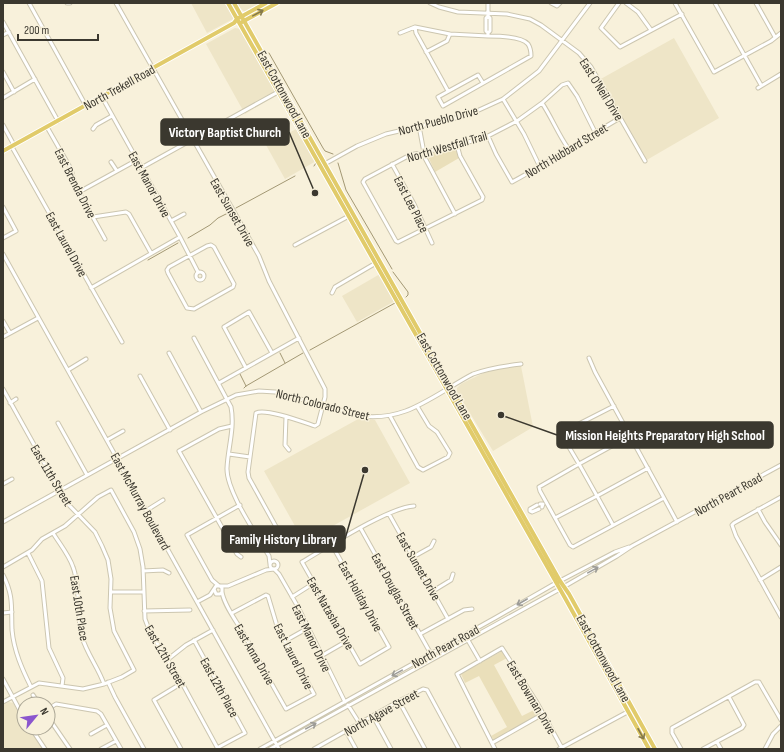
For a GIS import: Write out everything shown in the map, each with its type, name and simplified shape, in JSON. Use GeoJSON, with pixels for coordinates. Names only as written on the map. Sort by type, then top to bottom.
{"type":"FeatureCollection","features":[{"type":"Feature","properties":{"kind":"main road","name":"East Cottonwood Lane"},"geometry":{"type":"LineString","coordinates":[[228,3],[237,22],[278,92],[323,165],[349,216],[376,263],[524,515],[558,582],[560,589],[649,749]]}},
{"type":"Feature","properties":{"kind":"main road","name":"East Cottonwood Lane"},"geometry":{"type":"LineString","coordinates":[[234,3],[323,165],[558,582],[564,586],[655,749]]}},
{"type":"Feature","properties":{"kind":"main road","name":"North Trekell Road"},"geometry":{"type":"LineString","coordinates":[[237,22],[242,16],[266,3]]}},
{"type":"Feature","properties":{"kind":"main road","name":"North Trekell Road"},"geometry":{"type":"LineString","coordinates":[[3,151],[237,22],[244,21],[277,3]]}},
{"type":"Feature","properties":{"kind":"main road"},"geometry":{"type":"LineString","coordinates":[[268,73],[272,71]]}},
{"type":"Feature","properties":{"kind":"street"},"geometry":{"type":"LineString","coordinates":[[29,3],[86,106]]}},
{"type":"Feature","properties":{"kind":"street","name":"East Sunset Drive"},"geometry":{"type":"LineString","coordinates":[[116,3],[192,140],[259,256],[269,281],[324,386],[326,394],[318,424],[316,426],[286,417]]}},
{"type":"Feature","properties":{"kind":"street","name":"East O'Neil Drive"},"geometry":{"type":"LineString","coordinates":[[430,3],[458,12],[507,14],[530,19],[563,41],[586,59],[645,161]]}},
{"type":"Feature","properties":{"kind":"street"},"geometry":{"type":"LineString","coordinates":[[488,3],[488,14],[486,18],[486,31],[488,34]]}},
{"type":"Feature","properties":{"kind":"street"},"geometry":{"type":"LineString","coordinates":[[551,3],[558,4]]}},
{"type":"Feature","properties":{"kind":"street","name":"North Pueblo Drive"},"geometry":{"type":"LineString","coordinates":[[323,165],[369,140],[386,134],[468,115],[502,99],[538,71],[563,41],[590,3]]}},
{"type":"Feature","properties":{"kind":"street"},"geometry":{"type":"LineString","coordinates":[[619,3],[601,28],[620,47],[682,14]]}},
{"type":"Feature","properties":{"kind":"street"},"geometry":{"type":"LineString","coordinates":[[626,3],[638,12],[651,30]]}},
{"type":"Feature","properties":{"kind":"street"},"geometry":{"type":"LineString","coordinates":[[675,3],[714,72],[744,56],[781,33]]}},
{"type":"Feature","properties":{"kind":"street"},"geometry":{"type":"LineString","coordinates":[[714,3],[744,56],[759,87],[781,74]]}},
{"type":"Feature","properties":{"kind":"street"},"geometry":{"type":"LineString","coordinates":[[756,3],[775,37]]}},
{"type":"Feature","properties":{"kind":"street"},"geometry":{"type":"LineString","coordinates":[[3,22],[58,121]]}},
{"type":"Feature","properties":{"kind":"street"},"geometry":{"type":"LineString","coordinates":[[400,34],[415,27],[450,34],[488,34],[512,38],[529,45],[531,56],[443,106],[438,97],[478,75],[483,83]]}},
{"type":"Feature","properties":{"kind":"street"},"geometry":{"type":"LineString","coordinates":[[415,27],[416,33],[448,91]]}},
{"type":"Feature","properties":{"kind":"street"},"geometry":{"type":"LineString","coordinates":[[3,35],[9,32]]}},
{"type":"Feature","properties":{"kind":"street"},"geometry":{"type":"LineString","coordinates":[[426,52],[447,41],[450,34]]}},
{"type":"Feature","properties":{"kind":"street"},"geometry":{"type":"LineString","coordinates":[[3,72],[14,92]]}},
{"type":"Feature","properties":{"kind":"street"},"geometry":{"type":"LineString","coordinates":[[3,98],[35,79]]}},
{"type":"Feature","properties":{"kind":"street","name":"North Westfall Trail"},"geometry":{"type":"LineString","coordinates":[[425,228],[398,242],[396,241],[363,182],[365,179],[410,155],[457,145],[488,136],[516,121],[542,103],[562,85],[568,83],[577,96],[595,132]]}},
{"type":"Feature","properties":{"kind":"street"},"geometry":{"type":"LineString","coordinates":[[141,168],[278,92]]}},
{"type":"Feature","properties":{"kind":"street","name":"East Manor Drive"},"geometry":{"type":"LineString","coordinates":[[102,97],[198,272]]}},
{"type":"Feature","properties":{"kind":"street"},"geometry":{"type":"LineString","coordinates":[[502,99],[516,121],[540,167]]}},
{"type":"Feature","properties":{"kind":"street"},"geometry":{"type":"LineString","coordinates":[[542,103],[550,114],[561,138],[568,148]]}},
{"type":"Feature","properties":{"kind":"street"},"geometry":{"type":"LineString","coordinates":[[93,129],[96,125],[112,116]]}},
{"type":"Feature","properties":{"kind":"street","name":"North Hubbard Street"},"geometry":{"type":"LineString","coordinates":[[488,136],[496,154],[512,182],[540,167],[568,148],[620,118]]}},
{"type":"Feature","properties":{"kind":"street","name":"East Laurel Drive"},"geometry":{"type":"LineString","coordinates":[[3,125],[13,146],[122,342]]}},
{"type":"Feature","properties":{"kind":"street"},"geometry":{"type":"LineString","coordinates":[[419,126],[427,162],[455,214]]}},
{"type":"Feature","properties":{"kind":"street","name":"East Brenda Drive"},"geometry":{"type":"LineString","coordinates":[[47,127],[71,169],[75,185],[105,239]]}},
{"type":"Feature","properties":{"kind":"street"},"geometry":{"type":"LineString","coordinates":[[425,228],[482,200],[483,197],[460,156],[457,145]]}},
{"type":"Feature","properties":{"kind":"street"},"geometry":{"type":"LineString","coordinates":[[79,192],[137,160]]}},
{"type":"Feature","properties":{"kind":"street"},"geometry":{"type":"LineString","coordinates":[[111,162],[116,171]]}},
{"type":"Feature","properties":{"kind":"street","name":"East Lee Place"},"geometry":{"type":"LineString","coordinates":[[392,164],[414,204],[432,243]]}},
{"type":"Feature","properties":{"kind":"street"},"geometry":{"type":"LineString","coordinates":[[3,207],[16,231],[3,238]]}},
{"type":"Feature","properties":{"kind":"street"},"geometry":{"type":"LineString","coordinates":[[93,217],[126,212],[129,214],[151,253]]}},
{"type":"Feature","properties":{"kind":"street"},"geometry":{"type":"LineString","coordinates":[[171,221],[184,214]]}},
{"type":"Feature","properties":{"kind":"street"},"geometry":{"type":"LineString","coordinates":[[295,245],[349,216]]}},
{"type":"Feature","properties":{"kind":"street"},"geometry":{"type":"LineString","coordinates":[[91,288],[180,237]]}},
{"type":"Feature","properties":{"kind":"street"},"geometry":{"type":"LineString","coordinates":[[211,245],[214,247],[233,281],[233,287],[194,309],[187,308],[167,270],[169,267],[189,256],[207,246],[211,245]]}},
{"type":"Feature","properties":{"kind":"street","name":"East McMurray Boulevard"},"geometry":{"type":"LineString","coordinates":[[3,254],[279,749]]}},
{"type":"Feature","properties":{"kind":"street"},"geometry":{"type":"LineString","coordinates":[[332,293],[335,287],[376,263]]}},
{"type":"Feature","properties":{"kind":"street"},"geometry":{"type":"LineString","coordinates":[[246,368],[224,327],[249,312],[272,354]]}},
{"type":"Feature","properties":{"kind":"street"},"geometry":{"type":"LineString","coordinates":[[3,337],[38,318]]}},
{"type":"Feature","properties":{"kind":"street"},"geometry":{"type":"LineString","coordinates":[[3,321],[10,333]]}},
{"type":"Feature","properties":{"kind":"street"},"geometry":{"type":"LineString","coordinates":[[194,338],[231,407],[233,417],[227,468],[228,480],[262,544],[269,556],[278,566],[274,569],[266,570],[228,586],[218,594],[210,595],[197,602]]}},
{"type":"Feature","properties":{"kind":"street"},"geometry":{"type":"LineString","coordinates":[[219,383],[299,338]]}},
{"type":"Feature","properties":{"kind":"street"},"geometry":{"type":"LineString","coordinates":[[168,353],[201,412]]}},
{"type":"Feature","properties":{"kind":"street"},"geometry":{"type":"LineString","coordinates":[[589,358],[595,372],[677,522]]}},
{"type":"Feature","properties":{"kind":"street"},"geometry":{"type":"LineString","coordinates":[[68,370],[86,359]]}},
{"type":"Feature","properties":{"kind":"street","name":"North Colorado Street"},"geometry":{"type":"LineString","coordinates":[[3,522],[201,412],[236,395],[259,391],[275,392],[361,416],[375,418],[399,414],[417,406],[472,375],[494,367],[521,364]]}},
{"type":"Feature","properties":{"kind":"street"},"geometry":{"type":"LineString","coordinates":[[140,376],[170,430]]}},
{"type":"Feature","properties":{"kind":"street","name":"East 11th Street"},"geometry":{"type":"LineString","coordinates":[[3,389],[59,491],[66,502],[95,532],[108,560],[111,579],[110,608],[114,631],[134,670],[122,677],[108,682]]}},
{"type":"Feature","properties":{"kind":"street"},"geometry":{"type":"LineString","coordinates":[[10,402],[16,399]]}},
{"type":"Feature","properties":{"kind":"street"},"geometry":{"type":"LineString","coordinates":[[390,416],[418,467],[423,470],[448,457],[450,453],[440,435],[429,426],[417,406]]}},
{"type":"Feature","properties":{"kind":"street"},"geometry":{"type":"LineString","coordinates":[[613,525],[562,434],[563,432],[614,406]]}},
{"type":"Feature","properties":{"kind":"street"},"geometry":{"type":"LineString","coordinates":[[262,544],[280,535],[249,478],[248,472],[256,412],[274,413],[286,417],[285,444],[289,450]]}},
{"type":"Feature","properties":{"kind":"street"},"geometry":{"type":"LineString","coordinates":[[58,423],[87,475]]}},
{"type":"Feature","properties":{"kind":"street"},"geometry":{"type":"LineString","coordinates":[[232,426],[219,429],[179,451],[237,554],[241,557]]}},
{"type":"Feature","properties":{"kind":"street"},"geometry":{"type":"LineString","coordinates":[[107,440],[123,431]]}},
{"type":"Feature","properties":{"kind":"street"},"geometry":{"type":"LineString","coordinates":[[630,436],[540,486],[540,506],[555,518],[572,547],[664,498]]}},
{"type":"Feature","properties":{"kind":"street"},"geometry":{"type":"LineString","coordinates":[[229,454],[250,457]]}},
{"type":"Feature","properties":{"kind":"street","name":"North Peart Road"},"geometry":{"type":"LineString","coordinates":[[270,749],[560,589],[632,546],[781,465]]}},
{"type":"Feature","properties":{"kind":"street"},"geometry":{"type":"LineString","coordinates":[[555,518],[648,468]]}},
{"type":"Feature","properties":{"kind":"street"},"geometry":{"type":"LineString","coordinates":[[3,484],[12,479]]}},
{"type":"Feature","properties":{"kind":"street","name":"East 12th Street"},"geometry":{"type":"LineString","coordinates":[[78,514],[98,497],[111,490],[134,532],[140,549],[143,571],[145,620],[150,632],[182,683],[217,749]]}},
{"type":"Feature","properties":{"kind":"street"},"geometry":{"type":"LineString","coordinates":[[781,497],[732,525],[736,536],[781,617]]}},
{"type":"Feature","properties":{"kind":"street"},"geometry":{"type":"LineString","coordinates":[[147,510],[163,500]]}},
{"type":"Feature","properties":{"kind":"street"},"geometry":{"type":"LineString","coordinates":[[214,589],[212,580],[187,535],[240,505]]}},
{"type":"Feature","properties":{"kind":"street"},"geometry":{"type":"LineString","coordinates":[[332,545],[389,514],[409,506],[414,506]]}},
{"type":"Feature","properties":{"kind":"street"},"geometry":{"type":"LineString","coordinates":[[524,515],[530,511],[530,509],[540,506]]}},
{"type":"Feature","properties":{"kind":"street"},"geometry":{"type":"LineString","coordinates":[[758,510],[781,545]]}},
{"type":"Feature","properties":{"kind":"street"},"geometry":{"type":"LineString","coordinates":[[3,567],[28,553],[42,539],[65,526],[78,514]]}},
{"type":"Feature","properties":{"kind":"street","name":"East Sunset Drive"},"geometry":{"type":"LineString","coordinates":[[389,514],[448,619]]}},
{"type":"Feature","properties":{"kind":"street","name":"East Douglas Street"},"geometry":{"type":"LineString","coordinates":[[360,529],[431,654]]}},
{"type":"Feature","properties":{"kind":"street","name":"East 10th Place"},"geometry":{"type":"LineString","coordinates":[[53,533],[73,565],[82,636],[87,651],[104,684]]}},
{"type":"Feature","properties":{"kind":"street"},"geometry":{"type":"LineString","coordinates":[[413,557],[431,547],[434,541]]}},
{"type":"Feature","properties":{"kind":"street","name":"East Natasha Drive"},"geometry":{"type":"LineString","coordinates":[[332,545],[302,562],[360,664]]}},
{"type":"Feature","properties":{"kind":"street","name":"East Holiday Drive"},"geometry":{"type":"LineString","coordinates":[[332,545],[389,647],[360,664]]}},
{"type":"Feature","properties":{"kind":"street","name":"North Peart Road"},"geometry":{"type":"LineString","coordinates":[[260,749],[558,582],[615,552],[632,546]]}},
{"type":"Feature","properties":{"kind":"street"},"geometry":{"type":"LineString","coordinates":[[28,553],[42,581],[49,648],[63,678],[62,686]]}},
{"type":"Feature","properties":{"kind":"street"},"geometry":{"type":"LineString","coordinates":[[269,556],[270,564]]}},
{"type":"Feature","properties":{"kind":"street"},"geometry":{"type":"LineString","coordinates":[[266,570],[270,564],[275,561]]}},
{"type":"Feature","properties":{"kind":"street","name":"East Manor Drive"},"geometry":{"type":"LineString","coordinates":[[270,564],[270,567],[279,574],[292,597],[345,702]]}},
{"type":"Feature","properties":{"kind":"street","name":"East Manor Drive"},"geometry":{"type":"LineString","coordinates":[[278,566],[279,574]]}},
{"type":"Feature","properties":{"kind":"street"},"geometry":{"type":"LineString","coordinates":[[760,580],[781,567]]}},
{"type":"Feature","properties":{"kind":"street"},"geometry":{"type":"LineString","coordinates":[[143,571],[163,570],[169,573]]}},
{"type":"Feature","properties":{"kind":"street"},"geometry":{"type":"LineString","coordinates":[[433,591],[451,580],[453,574]]}},
{"type":"Feature","properties":{"kind":"street"},"geometry":{"type":"LineString","coordinates":[[3,575],[9,587],[12,612],[12,631],[16,652],[31,687]]}},
{"type":"Feature","properties":{"kind":"street"},"geometry":{"type":"LineString","coordinates":[[212,580],[220,586]]}},
{"type":"Feature","properties":{"kind":"street"},"geometry":{"type":"LineString","coordinates":[[292,597],[314,583]]}},
{"type":"Feature","properties":{"kind":"street"},"geometry":{"type":"LineString","coordinates":[[210,595],[214,589],[220,586],[228,586]]}},
{"type":"Feature","properties":{"kind":"street","name":"East Anna Drive"},"geometry":{"type":"LineString","coordinates":[[220,586],[223,591],[224,599],[286,710],[314,694]]}},
{"type":"Feature","properties":{"kind":"street","name":"East Anna Drive"},"geometry":{"type":"LineString","coordinates":[[214,589],[215,593],[224,599]]}},
{"type":"Feature","properties":{"kind":"street"},"geometry":{"type":"LineString","coordinates":[[111,592],[144,592]]}},
{"type":"Feature","properties":{"kind":"street","name":"East Laurel Drive"},"geometry":{"type":"LineString","coordinates":[[232,614],[266,595],[268,596],[277,626],[314,694]]}},
{"type":"Feature","properties":{"kind":"street"},"geometry":{"type":"LineString","coordinates":[[420,634],[464,610],[472,609]]}},
{"type":"Feature","properties":{"kind":"street"},"geometry":{"type":"LineString","coordinates":[[144,610],[190,610]]}},
{"type":"Feature","properties":{"kind":"street"},"geometry":{"type":"LineString","coordinates":[[3,613],[12,612]]}},
{"type":"Feature","properties":{"kind":"street"},"geometry":{"type":"LineString","coordinates":[[285,641],[308,628]]}},
{"type":"Feature","properties":{"kind":"street"},"geometry":{"type":"LineString","coordinates":[[167,660],[194,640],[213,630]]}},
{"type":"Feature","properties":{"kind":"street"},"geometry":{"type":"LineString","coordinates":[[465,635],[480,661],[457,674],[495,749]]}},
{"type":"Feature","properties":{"kind":"street","name":"East 12th Place"},"geometry":{"type":"LineString","coordinates":[[194,640],[245,733],[217,749]]}},
{"type":"Feature","properties":{"kind":"street"},"geometry":{"type":"LineString","coordinates":[[321,656],[347,641]]}},
{"type":"Feature","properties":{"kind":"street","name":"East Bowman Drive"},"geometry":{"type":"LineString","coordinates":[[480,661],[502,648],[543,714],[560,748]]}},
{"type":"Feature","properties":{"kind":"street"},"geometry":{"type":"LineString","coordinates":[[3,679],[16,704]]}},
{"type":"Feature","properties":{"kind":"street"},"geometry":{"type":"LineString","coordinates":[[3,702],[39,683],[83,689],[108,682],[114,697],[144,749]]}},
{"type":"Feature","properties":{"kind":"street"},"geometry":{"type":"LineString","coordinates":[[681,749],[672,733],[672,728],[755,682],[759,682],[781,720]]}},
{"type":"Feature","properties":{"kind":"street"},"geometry":{"type":"LineString","coordinates":[[182,683],[154,700],[182,749]]}},
{"type":"Feature","properties":{"kind":"street","name":"North Agave Street"},"geometry":{"type":"LineString","coordinates":[[314,749],[423,689],[427,690],[459,749]]}},
{"type":"Feature","properties":{"kind":"street"},"geometry":{"type":"LineString","coordinates":[[703,749],[742,728],[744,725],[729,697]]}},
{"type":"Feature","properties":{"kind":"street"},"geometry":{"type":"LineString","coordinates":[[399,702],[425,749]]}},
{"type":"Feature","properties":{"kind":"street"},"geometry":{"type":"LineString","coordinates":[[56,704],[97,711],[101,714],[120,749]]}},
{"type":"Feature","properties":{"kind":"street"},"geometry":{"type":"LineString","coordinates":[[348,705],[360,724]]}},
{"type":"Feature","properties":{"kind":"street"},"geometry":{"type":"LineString","coordinates":[[560,748],[633,709]]}},
{"type":"Feature","properties":{"kind":"street"},"geometry":{"type":"LineString","coordinates":[[492,744],[543,714]]}},
{"type":"Feature","properties":{"kind":"street"},"geometry":{"type":"LineString","coordinates":[[373,716],[391,749]]}},
{"type":"Feature","properties":{"kind":"street"},"geometry":{"type":"LineString","coordinates":[[91,734],[107,725]]}},
{"type":"Feature","properties":{"kind":"street"},"geometry":{"type":"LineString","coordinates":[[765,749],[773,734],[781,726]]}},
{"type":"Feature","properties":{"kind":"street"},"geometry":{"type":"LineString","coordinates":[[56,729],[70,749]]}},
{"type":"Feature","properties":{"kind":"street"},"geometry":{"type":"LineString","coordinates":[[346,731],[356,749]]}},
{"type":"Feature","properties":{"kind":"street"},"geometry":{"type":"LineString","coordinates":[[36,736],[45,749]]}},
{"type":"Feature","properties":{"kind":"street"},"geometry":{"type":"LineString","coordinates":[[101,749],[116,741]]}},
{"type":"Feature","properties":{"kind":"street"},"geometry":{"type":"LineString","coordinates":[[716,742],[720,749]]}},
{"type":"Feature","properties":{"kind":"street"},"geometry":{"type":"LineString","coordinates":[[321,745],[323,749]]}},
{"type":"Feature","properties":{"kind":"shaded area"},"geometry":{"type":"Polygon","coordinates":[[[191,3],[227,3],[233,14],[233,19],[207,33],[191,3]]]}},
{"type":"Feature","properties":{"kind":"shaded area"},"geometry":{"type":"Polygon","coordinates":[[[237,3],[263,3],[245,12],[237,3]]]}},
{"type":"Feature","properties":{"kind":"shaded area"},"geometry":{"type":"Polygon","coordinates":[[[235,28],[241,29],[257,60],[278,94],[245,114],[206,44],[235,28]]]}},
{"type":"Feature","properties":{"kind":"shaded area"},"geometry":{"type":"Polygon","coordinates":[[[674,38],[719,118],[645,161],[599,80],[674,38]]]}},
{"type":"Feature","properties":{"kind":"shaded area"},"geometry":{"type":"Polygon","coordinates":[[[298,128],[316,161],[285,179],[266,145],[298,128]]]}},
{"type":"Feature","properties":{"kind":"shaded area"},"geometry":{"type":"Polygon","coordinates":[[[448,147],[455,147],[459,158],[435,172],[427,154],[448,147]]]}},
{"type":"Feature","properties":{"kind":"shaded area"},"geometry":{"type":"Polygon","coordinates":[[[380,274],[395,301],[357,322],[342,296],[380,274]]]}},
{"type":"Feature","properties":{"kind":"shaded area"},"geometry":{"type":"Polygon","coordinates":[[[521,366],[533,427],[493,451],[457,392],[457,388],[461,384],[486,372],[502,368],[521,366]]]}},
{"type":"Feature","properties":{"kind":"shaded area"},"geometry":{"type":"Polygon","coordinates":[[[360,418],[375,420],[410,483],[304,542],[264,471],[360,418]]]}},
{"type":"Feature","properties":{"kind":"shaded area"},"geometry":{"type":"Polygon","coordinates":[[[502,651],[507,658],[494,665],[522,716],[538,708],[540,713],[494,740],[491,736],[507,727],[479,676],[465,683],[461,674],[502,651]]]}},
{"type":"Feature","properties":{"kind":"shaded area"},"geometry":{"type":"Polygon","coordinates":[[[9,702],[13,703],[16,708],[16,736],[34,736],[43,749],[3,749],[3,705],[9,702]]]}},
{"type":"Feature","properties":{"kind":"waterway"},"geometry":{"type":"LineString","coordinates":[[269,53],[323,148],[325,151],[333,154]]}},
{"type":"Feature","properties":{"kind":"waterway"},"geometry":{"type":"LineString","coordinates":[[338,163],[346,190],[392,269]]}},
{"type":"Feature","properties":{"kind":"waterway"},"geometry":{"type":"LineString","coordinates":[[236,208],[295,176]]}},
{"type":"Feature","properties":{"kind":"waterway"},"geometry":{"type":"LineString","coordinates":[[188,238],[210,225],[218,218],[230,212]]}},
{"type":"Feature","properties":{"kind":"waterway"},"geometry":{"type":"LineString","coordinates":[[148,260],[178,243]]}},
{"type":"Feature","properties":{"kind":"waterway"},"geometry":{"type":"LineString","coordinates":[[393,272],[408,292],[406,297]]}},
{"type":"Feature","properties":{"kind":"waterway"},"geometry":{"type":"LineString","coordinates":[[310,350],[395,303]]}},
{"type":"Feature","properties":{"kind":"waterway"},"geometry":{"type":"LineString","coordinates":[[280,353],[285,363]]}},
{"type":"Feature","properties":{"kind":"waterway"},"geometry":{"type":"LineString","coordinates":[[244,388],[303,353]]}},
{"type":"Feature","properties":{"kind":"waterway"},"geometry":{"type":"LineString","coordinates":[[240,374],[246,386]]}},
{"type":"Feature","properties":{"kind":"place","name":"Victory Baptist Church"},"geometry":{"type":"Point","coordinates":[315,193]}},
{"type":"Feature","properties":{"kind":"place","name":"Mission Heights Preparatory High School"},"geometry":{"type":"Point","coordinates":[501,415]}},
{"type":"Feature","properties":{"kind":"place","name":"Family History Library"},"geometry":{"type":"Point","coordinates":[365,470]}}]}
